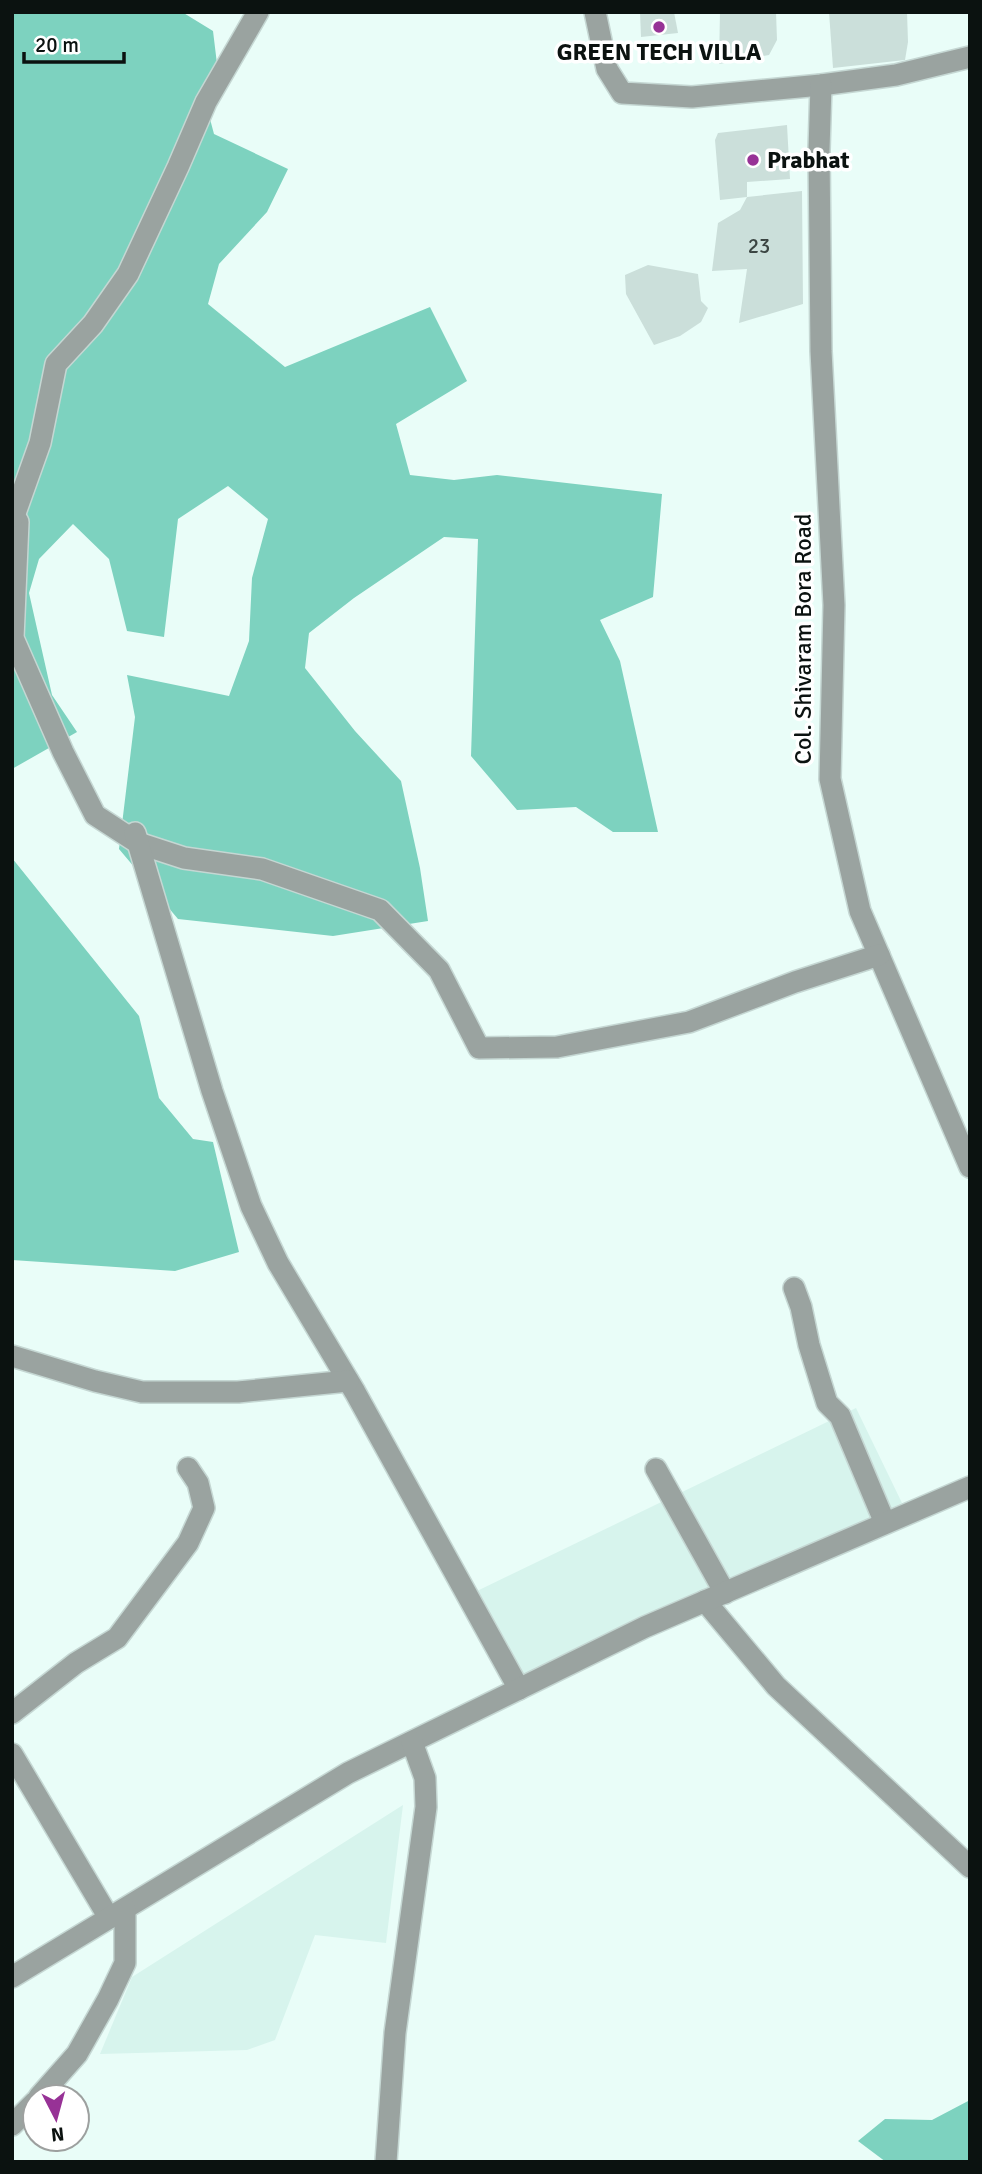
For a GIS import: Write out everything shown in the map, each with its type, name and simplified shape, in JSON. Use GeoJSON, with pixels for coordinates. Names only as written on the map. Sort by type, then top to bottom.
{"type":"FeatureCollection","features":[{"type":"Feature","properties":{"kind":"street"},"geometry":{"type":"LineString","coordinates":[[258,12],[205,102],[128,274],[93,324],[56,364],[40,443],[13,514],[18,522],[13,638],[63,752],[95,815],[184,858],[262,869],[380,910],[439,970],[479,1048],[557,1047],[690,1022],[795,982],[879,955]]}},
{"type":"Feature","properties":{"kind":"street"},"geometry":{"type":"LineString","coordinates":[[595,12],[607,69],[622,93],[692,97],[821,85],[896,75],[970,57]]}},
{"type":"Feature","properties":{"kind":"street","name":"Col. Shivaram Bora Road"},"geometry":{"type":"LineString","coordinates":[[821,85],[821,351],[834,605],[830,779],[860,911],[970,1167]]}},
{"type":"Feature","properties":{"kind":"street"},"geometry":{"type":"LineString","coordinates":[[135,834],[212,1091],[251,1206],[278,1263],[348,1381],[519,1689]]}},
{"type":"Feature","properties":{"kind":"street"},"geometry":{"type":"LineString","coordinates":[[794,1288],[827,1403],[840,1416],[886,1523]]}},
{"type":"Feature","properties":{"kind":"street"},"geometry":{"type":"LineString","coordinates":[[12,1356],[142,1392],[238,1392],[348,1381]]}},
{"type":"Feature","properties":{"kind":"street"},"geometry":{"type":"LineString","coordinates":[[12,1713],[76,1662],[117,1638],[188,1543],[204,1508],[198,1483],[188,1468]]}},
{"type":"Feature","properties":{"kind":"street"},"geometry":{"type":"LineString","coordinates":[[656,1469],[725,1593]]}},
{"type":"Feature","properties":{"kind":"street"},"geometry":{"type":"LineString","coordinates":[[12,1977],[348,1773],[645,1627],[970,1487]]}},
{"type":"Feature","properties":{"kind":"street"},"geometry":{"type":"LineString","coordinates":[[705,1601],[776,1686],[970,1867]]}},
{"type":"Feature","properties":{"kind":"street"},"geometry":{"type":"LineString","coordinates":[[386,2162],[396,2033],[426,1807],[425,1778],[412,1742]]}},
{"type":"Feature","properties":{"kind":"street"},"geometry":{"type":"LineString","coordinates":[[12,1754],[117,1914],[125,1963],[78,2054],[52,2083]]}},
{"type":"Feature","properties":{"kind":"shaded area"},"geometry":{"type":"Polygon","coordinates":[[[856,1408],[902,1503],[523,1685],[477,1591],[856,1408]]]}},
{"type":"Feature","properties":{"kind":"shaded area"},"geometry":{"type":"Polygon","coordinates":[[[403,1805],[386,1943],[315,1935],[275,2040],[247,2050],[100,2054],[132,1977],[403,1805]]]}},
{"type":"Feature","properties":{"kind":"green space"},"geometry":{"type":"Polygon","coordinates":[[[12,12],[182,12],[213,31],[218,72],[206,104],[214,134],[288,169],[267,212],[219,264],[208,304],[285,367],[430,307],[467,381],[396,424],[410,475],[454,480],[497,475],[662,494],[653,597],[600,620],[620,661],[658,832],[613,832],[576,807],[517,810],[471,756],[478,539],[444,537],[354,598],[309,633],[305,668],[355,731],[401,781],[420,868],[428,921],[333,936],[178,919],[119,849],[135,717],[127,675],[229,696],[249,641],[252,578],[268,519],[228,486],[178,519],[164,637],[127,631],[109,559],[73,524],[39,559],[29,593],[52,695],[77,732],[12,769],[12,12]]]}},
{"type":"Feature","properties":{"kind":"green space"},"geometry":{"type":"Polygon","coordinates":[[[12,858],[139,1016],[159,1098],[193,1139],[213,1142],[239,1252],[175,1271],[12,1260],[12,858]]]}},
{"type":"Feature","properties":{"kind":"green space"},"geometry":{"type":"Polygon","coordinates":[[[970,2100],[970,2162],[886,2162],[858,2141],[885,2119],[932,2120],[970,2100]]]}},
{"type":"Feature","properties":{"kind":"building","name":"GREEN TECH VILLA"},"geometry":{"type":"Polygon","coordinates":[[[640,12],[674,12],[678,33],[641,37],[640,12]]]}},
{"type":"Feature","properties":{"kind":"building"},"geometry":{"type":"Polygon","coordinates":[[[720,12],[776,12],[777,40],[769,55],[719,64],[720,12]]]}},
{"type":"Feature","properties":{"kind":"building"},"geometry":{"type":"Polygon","coordinates":[[[829,12],[907,12],[908,42],[905,60],[833,68],[829,12]]]}},
{"type":"Feature","properties":{"kind":"building","name":"Prabhat"},"geometry":{"type":"Polygon","coordinates":[[[787,125],[790,179],[747,182],[747,197],[720,200],[715,140],[718,133],[787,125]]]}},
{"type":"Feature","properties":{"kind":"building"},"geometry":{"type":"Polygon","coordinates":[[[802,191],[803,304],[739,323],[747,269],[712,271],[718,223],[740,210],[747,197],[802,191]]]}},
{"type":"Feature","properties":{"kind":"building"},"geometry":{"type":"Polygon","coordinates":[[[648,265],[698,274],[701,301],[708,308],[701,322],[680,336],[654,345],[626,294],[625,275],[648,265]]]}},
{"type":"Feature","properties":{"kind":"place","name":"GREEN TECH VILLA"},"geometry":{"type":"Point","coordinates":[659,27]}},
{"type":"Feature","properties":{"kind":"place","name":"Prabhat"},"geometry":{"type":"Point","coordinates":[753,160]}}]}
